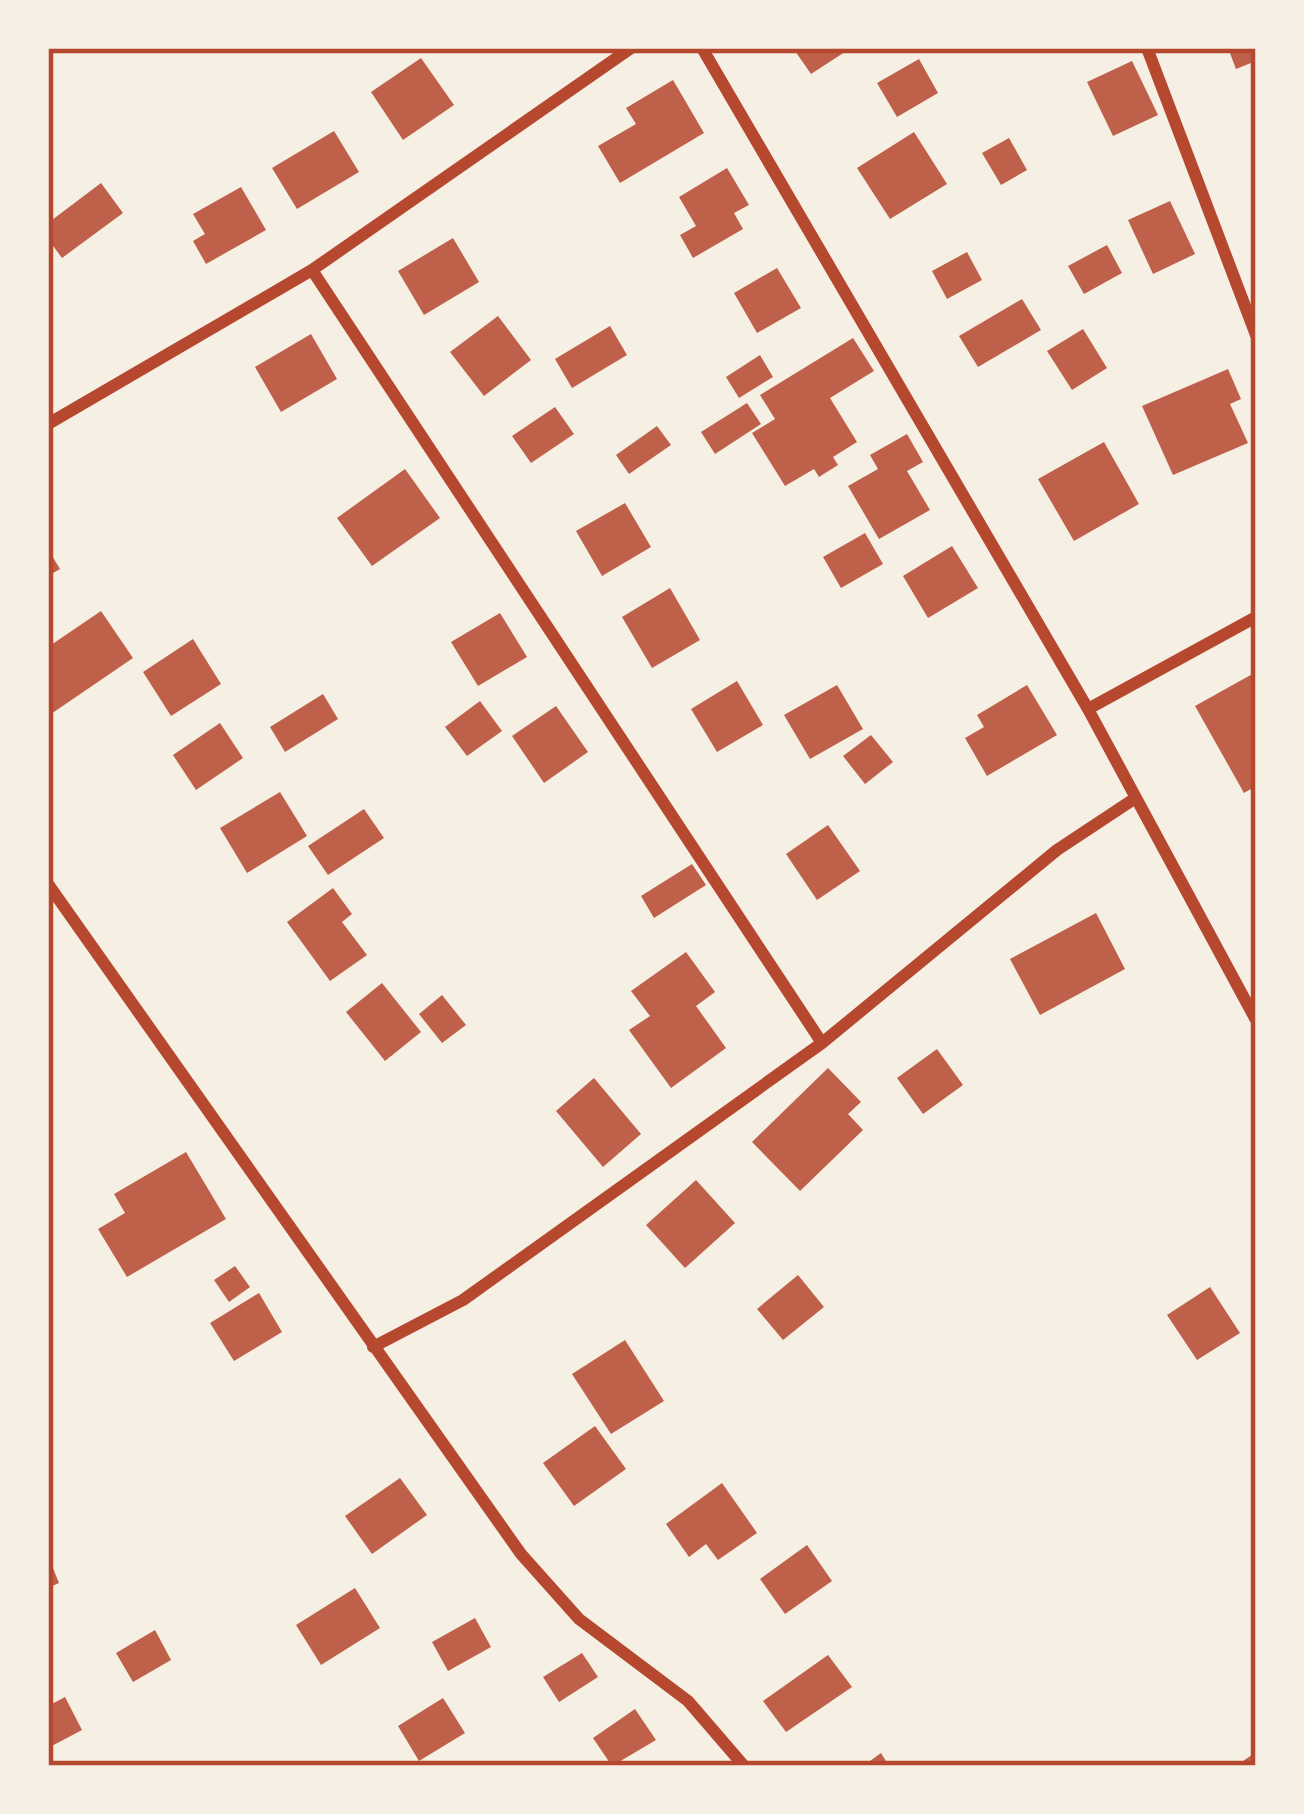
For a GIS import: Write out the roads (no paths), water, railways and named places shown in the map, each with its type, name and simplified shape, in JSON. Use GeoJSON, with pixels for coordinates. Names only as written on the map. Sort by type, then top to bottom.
{"type":"FeatureCollection","features":[{"type":"Feature","properties":{"kind":"street"},"geometry":{"type":"LineString","coordinates":[[48,424],[312,270],[631,48]]}},
{"type":"Feature","properties":{"kind":"street"},"geometry":{"type":"LineString","coordinates":[[702,48],[1088,709],[1256,1020]]}},
{"type":"Feature","properties":{"kind":"street"},"geometry":{"type":"LineString","coordinates":[[1147,48],[1256,335]]}},
{"type":"Feature","properties":{"kind":"street"},"geometry":{"type":"LineString","coordinates":[[312,270],[822,1043]]}},
{"type":"Feature","properties":{"kind":"street"},"geometry":{"type":"LineString","coordinates":[[1088,709],[1256,617]]}},
{"type":"Feature","properties":{"kind":"street"},"geometry":{"type":"LineString","coordinates":[[373,1347],[463,1300],[822,1043],[1057,850],[1134,799]]}},
{"type":"Feature","properties":{"kind":"street"},"geometry":{"type":"LineString","coordinates":[[48,884],[373,1347],[561,1601],[688,1701],[744,1766]]}}]}
